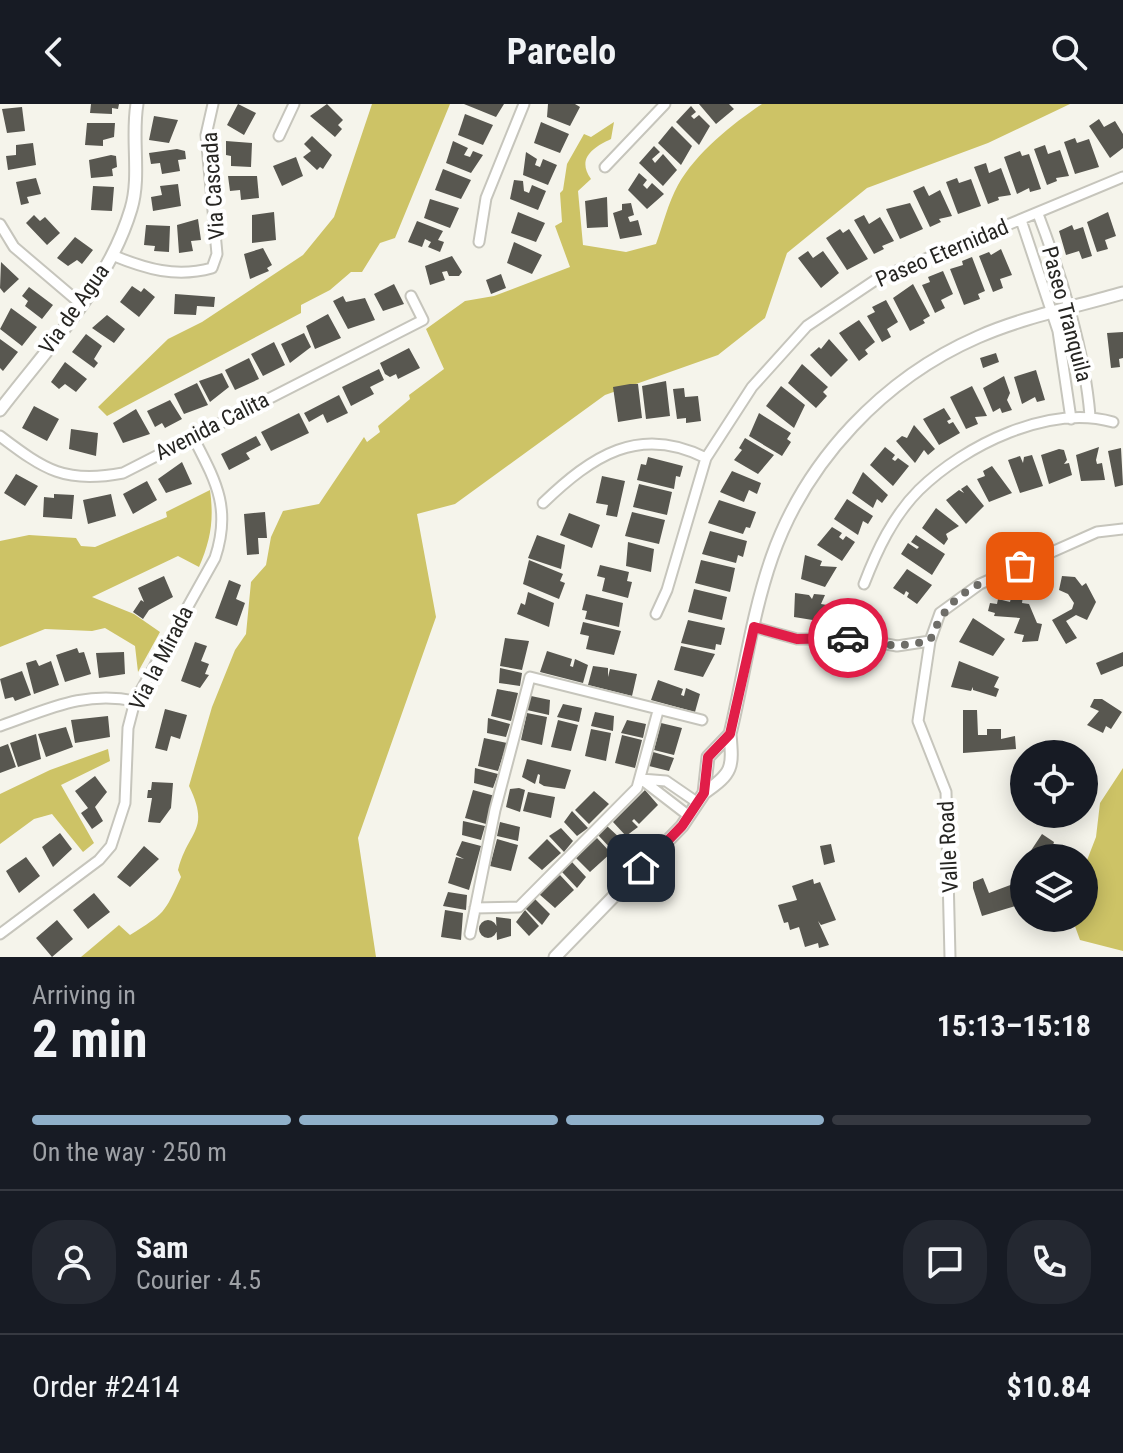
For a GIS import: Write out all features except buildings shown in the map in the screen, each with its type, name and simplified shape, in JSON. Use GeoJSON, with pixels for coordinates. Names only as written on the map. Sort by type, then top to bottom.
{"type":"FeatureCollection","features":[{"type":"Feature","properties":{"kind":"street","name":"Via de Agua"},"geometry":{"type":"LineString","coordinates":[[0,410],[100,279],[112,255],[132,207],[137,104]]}},
{"type":"Feature","properties":{"kind":"street","name":"Via Cascada"},"geometry":{"type":"LineString","coordinates":[[112,255],[147,269],[172,273],[212,268],[217,254],[206,135],[213,104]]}},
{"type":"Feature","properties":{"kind":"street"},"geometry":{"type":"LineString","coordinates":[[279,136],[294,104]]}},
{"type":"Feature","properties":{"kind":"street"},"geometry":{"type":"LineString","coordinates":[[479,242],[486,198],[524,104]]}},
{"type":"Feature","properties":{"kind":"street"},"geometry":{"type":"LineString","coordinates":[[605,167],[665,104]]}},
{"type":"Feature","properties":{"kind":"street","name":"Paseo Eternidad"},"geometry":{"type":"LineString","coordinates":[[656,614],[667,590],[706,458],[752,387],[807,326],[877,279],[1123,177]]}},
{"type":"Feature","properties":{"kind":"street","name":"Paseo Tranquila"},"geometry":{"type":"LineString","coordinates":[[1038,214],[1087,377],[1090,416]]}},
{"type":"Feature","properties":{"kind":"street","name":"Paseo Tranquila"},"geometry":{"type":"LineString","coordinates":[[1021,220],[1053,313],[1071,419]]}},
{"type":"Feature","properties":{"kind":"street"},"geometry":{"type":"LineString","coordinates":[[0,224],[14,247],[81,304]]}},
{"type":"Feature","properties":{"kind":"street"},"geometry":{"type":"LineString","coordinates":[[1032,252],[1049,247]]}},
{"type":"Feature","properties":{"kind":"street"},"geometry":{"type":"LineString","coordinates":[[555,957],[731,768],[730,734],[764,584],[784,528],[821,465],[873,405],[912,373],[951,350],[981,335],[1123,293]]}},
{"type":"Feature","properties":{"kind":"street","name":"Avenida Calita"},"geometry":{"type":"LineString","coordinates":[[0,436],[57,474],[91,479],[123,473],[192,435],[423,320],[411,296]]}},
{"type":"Feature","properties":{"kind":"street"},"geometry":{"type":"LineString","coordinates":[[1066,381],[1087,377]]}},
{"type":"Feature","properties":{"kind":"street"},"geometry":{"type":"LineString","coordinates":[[864,584],[879,544],[917,492],[968,453],[1034,425],[1090,416],[1113,422]]}},
{"type":"Feature","properties":{"kind":"street","name":"Via la Mirada"},"geometry":{"type":"LineString","coordinates":[[0,934],[99,860],[111,846],[125,803],[128,728],[135,701],[215,558],[221,538],[220,494],[192,435]]}},
{"type":"Feature","properties":{"kind":"street"},"geometry":{"type":"LineString","coordinates":[[543,503],[601,455],[637,444],[680,445],[706,458]]}},
{"type":"Feature","properties":{"kind":"street","name":"Valle Road"},"geometry":{"type":"LineString","coordinates":[[950,957],[946,792],[918,721],[930,641],[940,613],[969,590],[1069,543],[1097,532],[1123,529]]}},
{"type":"Feature","properties":{"kind":"street"},"geometry":{"type":"LineString","coordinates":[[754,627],[797,639],[860,639],[897,646],[930,641]]}},
{"type":"Feature","properties":{"kind":"street"},"geometry":{"type":"LineString","coordinates":[[470,934],[495,810],[530,677],[702,720]]}},
{"type":"Feature","properties":{"kind":"street"},"geometry":{"type":"LineString","coordinates":[[0,726],[77,699],[105,695],[135,701]]}},
{"type":"Feature","properties":{"kind":"street"},"geometry":{"type":"LineString","coordinates":[[475,908],[519,907],[637,788],[658,711]]}},
{"type":"Feature","properties":{"kind":"street"},"geometry":{"type":"LineString","coordinates":[[701,798],[708,757],[730,734]]}},
{"type":"Feature","properties":{"kind":"street"},"geometry":{"type":"LineString","coordinates":[[641,779],[666,781],[701,798]]}},
{"type":"Feature","properties":{"kind":"street"},"geometry":{"type":"LineString","coordinates":[[641,779],[689,816]]}},
{"type":"Feature","properties":{"kind":"shaded area"},"geometry":{"type":"Polygon","coordinates":[[[372,104],[450,104],[395,238],[380,243],[362,272],[351,272],[330,290],[301,305],[301,313],[107,416],[98,407],[168,339],[202,322],[303,255],[334,217],[372,104]]]}},
{"type":"Feature","properties":{"kind":"shaded area"},"geometry":{"type":"Polygon","coordinates":[[[762,104],[1070,104],[988,143],[867,188],[787,253],[765,318],[718,355],[605,395],[455,504],[417,514],[436,617],[358,838],[376,957],[81,957],[119,925],[130,935],[142,928],[162,912],[171,899],[181,877],[178,870],[182,857],[198,822],[198,812],[189,786],[212,707],[235,650],[246,634],[251,582],[266,565],[271,537],[283,511],[319,504],[364,437],[367,442],[380,432],[378,426],[410,399],[409,395],[444,369],[426,329],[465,301],[494,296],[570,267],[555,226],[562,222],[560,193],[567,164],[584,134],[591,137],[614,122],[611,139],[593,150],[586,159],[585,165],[591,179],[578,191],[583,245],[626,252],[656,244],[671,199],[694,162],[716,140],[762,104]]]}},
{"type":"Feature","properties":{"kind":"shaded area"},"geometry":{"type":"Polygon","coordinates":[[[210,490],[210,529],[199,567],[178,556],[92,597],[134,614],[160,632],[138,672],[135,646],[105,628],[92,631],[45,629],[0,647],[0,541],[29,535],[76,538],[81,546],[95,547],[167,517],[166,512],[210,490]]]}},
{"type":"Feature","properties":{"kind":"shaded area"},"geometry":{"type":"Polygon","coordinates":[[[108,749],[110,761],[61,785],[94,843],[83,852],[52,814],[34,819],[0,844],[0,794],[50,770],[108,749]]]}},
{"type":"Feature","properties":{"kind":"shaded area"},"geometry":{"type":"Polygon","coordinates":[[[1123,768],[1123,951],[1080,940],[1077,932],[1098,932],[1098,844],[1093,844],[1100,803],[1123,768]]]}},
{"type":"Feature","properties":{"kind":"way so far"},"geometry":{"type":"LineString","coordinates":[[848,638],[897,646],[930,641],[940,613],[949,605],[969,590],[1020,566]]}},
{"type":"Feature","properties":{"kind":"route"},"geometry":{"type":"LineString","coordinates":[[641,868],[682,826],[704,793],[708,757],[730,734],[754,627],[797,639],[848,638]]}}]}
